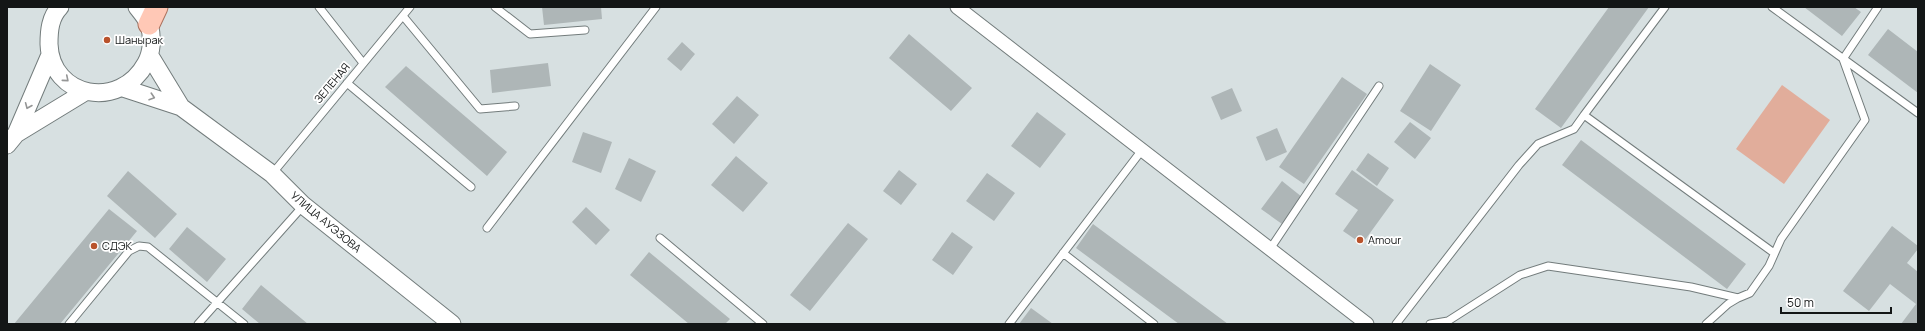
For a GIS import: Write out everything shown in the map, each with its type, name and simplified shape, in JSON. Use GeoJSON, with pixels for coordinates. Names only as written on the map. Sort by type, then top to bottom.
{"type":"FeatureCollection","features":[{"type":"Feature","properties":{"kind":"street"},"geometry":{"type":"LineString","coordinates":[[12,140],[49,57],[48,28],[44,7]]}},
{"type":"Feature","properties":{"kind":"street"},"geometry":{"type":"LineString","coordinates":[[48,28],[60,7]]}},
{"type":"Feature","properties":{"kind":"street"},"geometry":{"type":"LineString","coordinates":[[957,7],[1367,324]]}},
{"type":"Feature","properties":{"kind":"street"},"geometry":{"type":"LineString","coordinates":[[49,57],[63,79],[85,92],[104,94],[123,88],[140,75],[150,56],[152,40],[148,13]]}},
{"type":"Feature","properties":{"kind":"street"},"geometry":{"type":"LineString","coordinates":[[150,56],[181,107]]}},
{"type":"Feature","properties":{"kind":"street"},"geometry":{"type":"LineString","coordinates":[[123,88],[181,107]]}},
{"type":"Feature","properties":{"kind":"street"},"geometry":{"type":"LineString","coordinates":[[12,140],[85,92]]}},
{"type":"Feature","properties":{"kind":"street","name":"УЛИЦА АУЭЗОВА"},"geometry":{"type":"LineString","coordinates":[[181,107],[272,174],[303,206],[452,324]]}},
{"type":"Feature","properties":{"kind":"lane"},"geometry":{"type":"LineString","coordinates":[[319,7],[363,63]]}},
{"type":"Feature","properties":{"kind":"lane","name":"ЗЕЛЕНАЯ"},"geometry":{"type":"LineString","coordinates":[[272,174],[410,7]]}},
{"type":"Feature","properties":{"kind":"lane"},"geometry":{"type":"LineString","coordinates":[[495,7],[530,34],[585,30]]}},
{"type":"Feature","properties":{"kind":"lane"},"geometry":{"type":"LineString","coordinates":[[486,228],[656,7]]}},
{"type":"Feature","properties":{"kind":"lane"},"geometry":{"type":"LineString","coordinates":[[1396,324],[1519,165],[1538,144],[1574,129],[1665,7]]}},
{"type":"Feature","properties":{"kind":"lane"},"geometry":{"type":"LineString","coordinates":[[1772,7],[1918,112]]}},
{"type":"Feature","properties":{"kind":"lane"},"geometry":{"type":"LineString","coordinates":[[1843,59],[1878,7]]}},
{"type":"Feature","properties":{"kind":"lane"},"geometry":{"type":"LineString","coordinates":[[403,16],[480,109],[515,106]]}},
{"type":"Feature","properties":{"kind":"lane"},"geometry":{"type":"LineString","coordinates":[[1706,324],[1728,304],[1750,293],[1769,266],[1781,239],[1865,120],[1843,59]]}},
{"type":"Feature","properties":{"kind":"lane"},"geometry":{"type":"LineString","coordinates":[[347,83],[471,187]]}},
{"type":"Feature","properties":{"kind":"lane"},"geometry":{"type":"LineString","coordinates":[[1270,249],[1379,86]]}},
{"type":"Feature","properties":{"kind":"lane"},"geometry":{"type":"LineString","coordinates":[[1584,115],[1774,253]]}},
{"type":"Feature","properties":{"kind":"lane"},"geometry":{"type":"LineString","coordinates":[[1009,324],[1142,150]]}},
{"type":"Feature","properties":{"kind":"lane"},"geometry":{"type":"LineString","coordinates":[[198,324],[303,206]]}},
{"type":"Feature","properties":{"kind":"lane"},"geometry":{"type":"LineString","coordinates":[[660,238],[763,324]]}},
{"type":"Feature","properties":{"kind":"lane"},"geometry":{"type":"LineString","coordinates":[[69,324],[129,251],[139,246],[148,247],[244,324]]}},
{"type":"Feature","properties":{"kind":"lane"},"geometry":{"type":"LineString","coordinates":[[1063,253],[1154,324]]}},
{"type":"Feature","properties":{"kind":"lane"},"geometry":{"type":"LineString","coordinates":[[1430,324],[1450,322],[1520,275],[1548,266],[1691,287],[1738,298]]}},
{"type":"Feature","properties":{"kind":"shaded area"},"geometry":{"type":"Polygon","coordinates":[[[1782,85],[1830,120],[1784,184],[1736,149],[1782,85]]]}},
{"type":"Feature","properties":{"kind":"building"},"geometry":{"type":"Polygon","coordinates":[[[542,7],[601,7],[602,19],[544,25],[542,7]]]}},
{"type":"Feature","properties":{"kind":"building"},"geometry":{"type":"Polygon","coordinates":[[[1609,7],[1649,7],[1561,128],[1535,109],[1609,7]]]}},
{"type":"Feature","properties":{"kind":"building"},"geometry":{"type":"Polygon","coordinates":[[[1804,7],[1854,7],[1861,12],[1842,36],[1804,7]]]}},
{"type":"Feature","properties":{"kind":"building"},"geometry":{"type":"Polygon","coordinates":[[[1888,29],[1918,52],[1918,93],[1868,55],[1888,29]]]}},
{"type":"Feature","properties":{"kind":"building"},"geometry":{"type":"Polygon","coordinates":[[[909,34],[972,88],[951,111],[889,58],[909,34]]]}},
{"type":"Feature","properties":{"kind":"building"},"geometry":{"type":"Polygon","coordinates":[[[682,42],[695,54],[681,71],[667,59],[682,42]]]}},
{"type":"Feature","properties":{"kind":"building"},"geometry":{"type":"Polygon","coordinates":[[[548,63],[551,86],[492,93],[490,70],[548,63]]]}},
{"type":"Feature","properties":{"kind":"building"},"geometry":{"type":"Polygon","coordinates":[[[1430,64],[1461,85],[1431,131],[1400,111],[1430,64]]]}},
{"type":"Feature","properties":{"kind":"building"},"geometry":{"type":"Polygon","coordinates":[[[406,66],[507,152],[487,176],[385,87],[406,66]]]}},
{"type":"Feature","properties":{"kind":"building"},"geometry":{"type":"Polygon","coordinates":[[[1342,77],[1367,94],[1304,184],[1279,167],[1342,77]]]}},
{"type":"Feature","properties":{"kind":"building"},"geometry":{"type":"Polygon","coordinates":[[[1232,88],[1242,111],[1221,120],[1211,97],[1232,88]]]}},
{"type":"Feature","properties":{"kind":"building"},"geometry":{"type":"Polygon","coordinates":[[[737,96],[759,115],[734,144],[712,124],[737,96]]]}},
{"type":"Feature","properties":{"kind":"building"},"geometry":{"type":"Polygon","coordinates":[[[1037,112],[1066,134],[1040,168],[1011,146],[1037,112]]]}},
{"type":"Feature","properties":{"kind":"building"},"geometry":{"type":"Polygon","coordinates":[[[1410,122],[1431,138],[1415,159],[1394,142],[1410,122]]]}},
{"type":"Feature","properties":{"kind":"building"},"geometry":{"type":"Polygon","coordinates":[[[1277,128],[1287,152],[1266,161],[1256,137],[1277,128]]]}},
{"type":"Feature","properties":{"kind":"building"},"geometry":{"type":"Polygon","coordinates":[[[583,132],[612,142],[601,173],[572,162],[583,132]]]}},
{"type":"Feature","properties":{"kind":"building"},"geometry":{"type":"Polygon","coordinates":[[[1581,140],[1746,264],[1727,289],[1562,165],[1581,140]]]}},
{"type":"Feature","properties":{"kind":"building"},"geometry":{"type":"Polygon","coordinates":[[[1368,153],[1389,168],[1377,186],[1356,170],[1368,153]]]}},
{"type":"Feature","properties":{"kind":"building"},"geometry":{"type":"Polygon","coordinates":[[[736,156],[768,183],[743,212],[711,185],[736,156]]]}},
{"type":"Feature","properties":{"kind":"building"},"geometry":{"type":"Polygon","coordinates":[[[629,158],[656,171],[641,202],[615,189],[629,158]]]}},
{"type":"Feature","properties":{"kind":"building"},"geometry":{"type":"Polygon","coordinates":[[[899,170],[917,184],[901,205],[883,191],[899,170]]]}},
{"type":"Feature","properties":{"kind":"building"},"geometry":{"type":"Polygon","coordinates":[[[1352,170],[1394,200],[1362,244],[1343,231],[1358,210],[1335,194],[1352,170]]]}},
{"type":"Feature","properties":{"kind":"building"},"geometry":{"type":"Polygon","coordinates":[[[128,171],[177,214],[155,238],[107,196],[128,171]]]}},
{"type":"Feature","properties":{"kind":"building"},"geometry":{"type":"Polygon","coordinates":[[[987,173],[1015,193],[994,221],[966,201],[987,173]]]}},
{"type":"Feature","properties":{"kind":"building"},"geometry":{"type":"Polygon","coordinates":[[[1282,181],[1302,197],[1282,224],[1261,209],[1282,181]]]}},
{"type":"Feature","properties":{"kind":"building"},"geometry":{"type":"Polygon","coordinates":[[[586,207],[610,230],[596,245],[572,222],[586,207]]]}},
{"type":"Feature","properties":{"kind":"building"},"geometry":{"type":"Polygon","coordinates":[[[109,209],[137,231],[60,324],[14,324],[109,209]]]}},
{"type":"Feature","properties":{"kind":"building"},"geometry":{"type":"Polygon","coordinates":[[[848,223],[868,239],[810,311],[790,295],[848,223]]]}},
{"type":"Feature","properties":{"kind":"building"},"geometry":{"type":"Polygon","coordinates":[[[1093,224],[1228,324],[1179,324],[1076,248],[1093,224]]]}},
{"type":"Feature","properties":{"kind":"building"},"geometry":{"type":"Polygon","coordinates":[[[1892,226],[1918,246],[1918,249],[1907,263],[1918,272],[1918,324],[1901,324],[1916,304],[1890,284],[1869,311],[1843,291],[1892,226]]]}},
{"type":"Feature","properties":{"kind":"building"},"geometry":{"type":"Polygon","coordinates":[[[187,227],[226,259],[207,282],[169,249],[187,227]]]}},
{"type":"Feature","properties":{"kind":"building"},"geometry":{"type":"Polygon","coordinates":[[[952,232],[973,247],[953,275],[932,260],[952,232]]]}},
{"type":"Feature","properties":{"kind":"building"},"geometry":{"type":"Polygon","coordinates":[[[649,252],[730,319],[725,324],[689,324],[630,275],[649,252]]]}},
{"type":"Feature","properties":{"kind":"building"},"geometry":{"type":"Polygon","coordinates":[[[261,285],[308,324],[260,324],[242,309],[261,285]]]}},
{"type":"Feature","properties":{"kind":"building"},"geometry":{"type":"Polygon","coordinates":[[[1031,308],[1053,324],[1019,324],[1031,308]]]}},
{"type":"Feature","properties":{"kind":"place","name":"Шанырак"},"geometry":{"type":"Point","coordinates":[107,40]}},
{"type":"Feature","properties":{"kind":"place","name":"Amour"},"geometry":{"type":"Point","coordinates":[1360,240]}},
{"type":"Feature","properties":{"kind":"place","name":"СДЭК"},"geometry":{"type":"Point","coordinates":[94,246]}}]}
